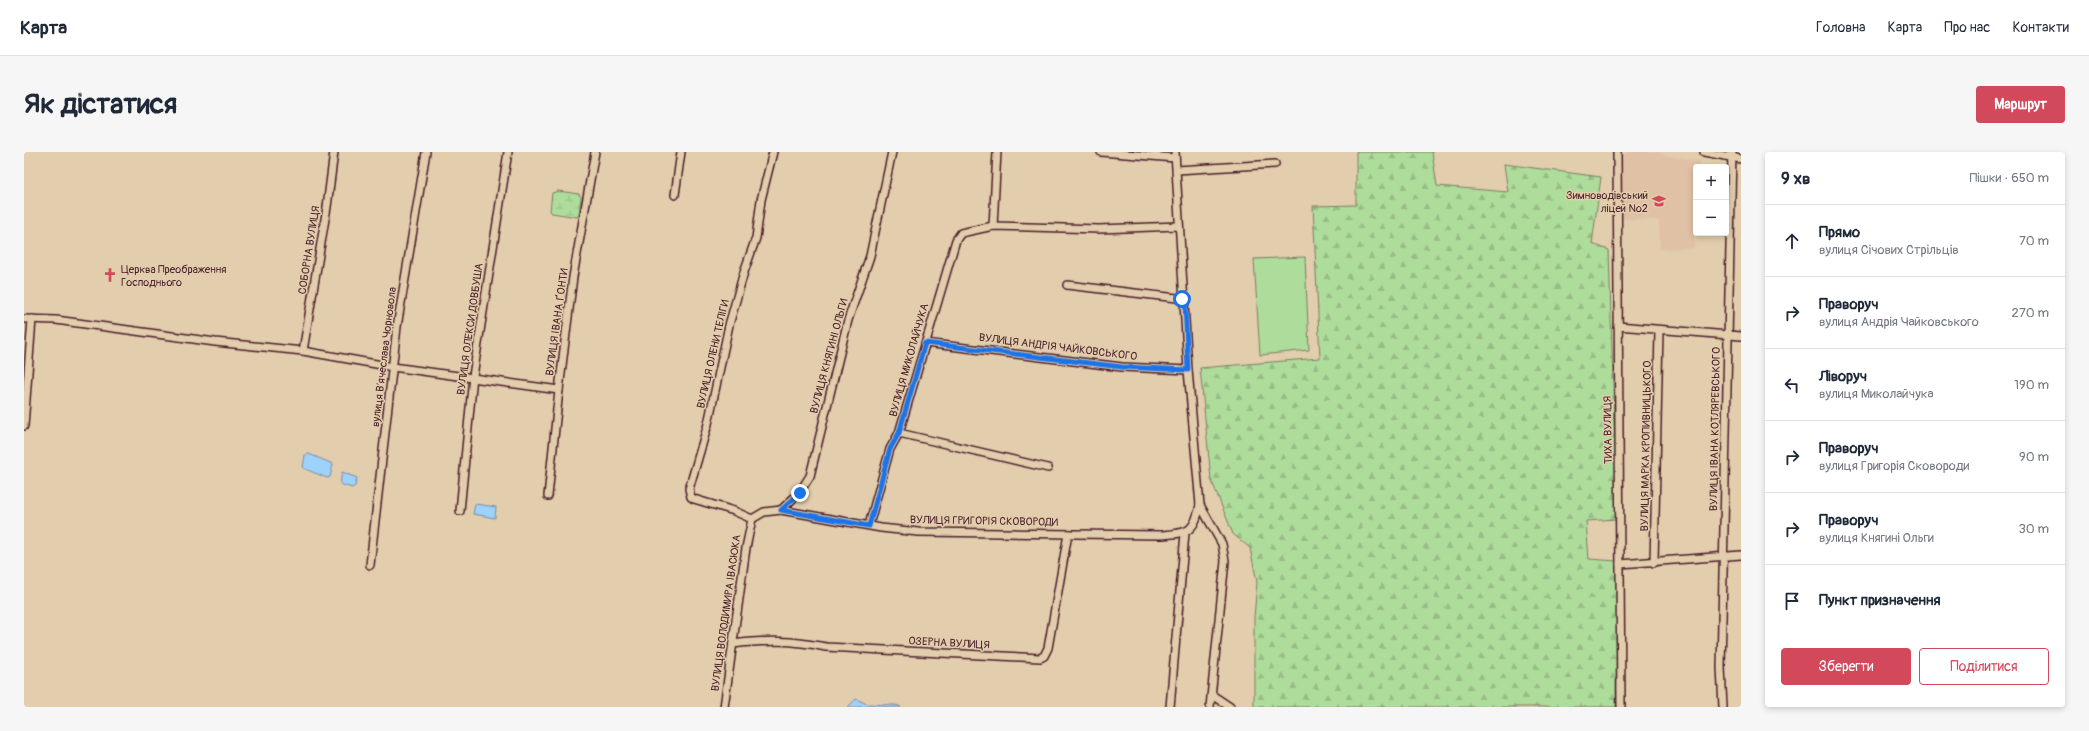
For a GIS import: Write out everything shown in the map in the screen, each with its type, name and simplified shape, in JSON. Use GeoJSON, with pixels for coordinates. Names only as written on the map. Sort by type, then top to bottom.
{"type":"FeatureCollection","features":[{"type":"Feature","properties":{"kind":"street","name":"СОБОРНА ВУЛИЦЯ"},"geometry":{"type":"LineString","coordinates":[[303,351],[327,207],[334,152]]}},
{"type":"Feature","properties":{"kind":"street","name":"вулиця Вʼячеслава Чорновола"},"geometry":{"type":"LineString","coordinates":[[370,565],[397,327],[426,152]]}},
{"type":"Feature","properties":{"kind":"street","name":"ВУЛИЦЯ ОЛЕКСИ ДОВБУША"},"geometry":{"type":"LineString","coordinates":[[460,511],[473,376],[508,152]]}},
{"type":"Feature","properties":{"kind":"street","name":"ВУЛИЦЯ ІВАНА ҐОНТИ"},"geometry":{"type":"LineString","coordinates":[[548,496],[558,390],[573,277],[595,152]]}},
{"type":"Feature","properties":{"kind":"street"},"geometry":{"type":"LineString","coordinates":[[675,195],[681,152]]}},
{"type":"Feature","properties":{"kind":"street","name":"ВУЛИЦЯ ОЛЕНИ ТЕЛІГИ"},"geometry":{"type":"LineString","coordinates":[[751,521],[734,511],[694,499],[691,497],[689,489],[708,424],[730,325],[744,272],[756,238],[761,200],[773,152]]}},
{"type":"Feature","properties":{"kind":"street","name":"ВУЛИЦЯ КНЯГИНІ ОЛЬГИ"},"geometry":{"type":"LineString","coordinates":[[781,510],[800,493],[810,476],[848,320],[870,256],[892,152]]}},
{"type":"Feature","properties":{"kind":"street"},"geometry":{"type":"LineString","coordinates":[[993,226],[997,152]]}},
{"type":"Feature","properties":{"kind":"street"},"geometry":{"type":"LineString","coordinates":[[1101,152],[1175,155],[1188,370],[1200,505],[1192,528],[1185,533],[1170,707]]}},
{"type":"Feature","properties":{"kind":"street","name":"ТИХА ВУЛИЦЯ"},"geometry":{"type":"LineString","coordinates":[[1617,152],[1622,707]]}},
{"type":"Feature","properties":{"kind":"street"},"geometry":{"type":"LineString","coordinates":[[1704,152],[1732,155],[1741,159]]}},
{"type":"Feature","properties":{"kind":"street","name":"ВУЛИЦЯ ІВАНА КОТЛЯРЕВСЬКОГО"},"geometry":{"type":"LineString","coordinates":[[1723,707],[1721,668],[1732,155]]}},
{"type":"Feature","properties":{"kind":"street"},"geometry":{"type":"LineString","coordinates":[[1176,170],[1275,164]]}},
{"type":"Feature","properties":{"kind":"street","name":"ВУЛИЦЯ МИКОЛАЙЧУКА"},"geometry":{"type":"LineString","coordinates":[[869,526],[890,449],[899,433],[956,240],[961,233],[993,226],[1099,229],[1179,226]]}},
{"type":"Feature","properties":{"kind":"street"},"geometry":{"type":"LineString","coordinates":[[1067,284],[1177,298],[1185,303]]}},
{"type":"Feature","properties":{"kind":"street"},"geometry":{"type":"LineString","coordinates":[[24,319],[56,320],[215,342],[303,351],[393,367],[473,376],[558,390]]}},
{"type":"Feature","properties":{"kind":"street"},"geometry":{"type":"LineString","coordinates":[[24,426],[32,320]]}},
{"type":"Feature","properties":{"kind":"street"},"geometry":{"type":"LineString","coordinates":[[1618,326],[1659,331],[1741,336]]}},
{"type":"Feature","properties":{"kind":"street","name":"ВУЛИЦЯ МАРКА КРОПИВНИЦЬКОГО"},"geometry":{"type":"LineString","coordinates":[[1654,563],[1659,331]]}},
{"type":"Feature","properties":{"kind":"street","name":"ВУЛИЦЯ АНДРІЯ ЧАЙКОВСЬКОГО"},"geometry":{"type":"LineString","coordinates":[[925,343],[1122,367],[1188,370]]}},
{"type":"Feature","properties":{"kind":"street"},"geometry":{"type":"LineString","coordinates":[[899,433],[1048,468]]}},
{"type":"Feature","properties":{"kind":"street"},"geometry":{"type":"LineString","coordinates":[[1200,505],[1222,544],[1224,556],[1210,707]]}},
{"type":"Feature","properties":{"kind":"street","name":"ВУЛИЦЯ ГРИГОРІЯ СКОВОРОДИ"},"geometry":{"type":"LineString","coordinates":[[751,521],[764,512],[781,510],[869,526],[918,532],[1067,537],[1185,533]]}},
{"type":"Feature","properties":{"kind":"street","name":"ВУЛИЦЯ ВОЛОДИМИРА ІВАСЮКА"},"geometry":{"type":"LineString","coordinates":[[724,707],[751,521]]}},
{"type":"Feature","properties":{"kind":"street","name":"ОЗЕРНА ВУЛИЦЯ"},"geometry":{"type":"LineString","coordinates":[[733,644],[769,640],[797,642],[826,647],[1040,658],[1044,656],[1048,648],[1067,537]]}},
{"type":"Feature","properties":{"kind":"street"},"geometry":{"type":"LineString","coordinates":[[1620,564],[1654,563],[1741,555]]}},
{"type":"Feature","properties":{"kind":"street"},"geometry":{"type":"LineString","coordinates":[[1212,695],[1230,707]]}},
{"type":"Feature","properties":{"kind":"shaded area","name":"Зимноводівський ліцей №2"},"geometry":{"type":"Polygon","coordinates":[[[1629,152],[1658,152],[1662,155],[1700,161],[1700,164],[1693,164],[1694,248],[1660,249],[1659,220],[1622,219],[1621,155],[1629,152]]]}},
{"type":"Feature","properties":{"kind":"green space"},"geometry":{"type":"Polygon","coordinates":[[[1356,152],[1432,152],[1437,186],[1508,192],[1504,164],[1601,177],[1592,244],[1609,250],[1617,519],[1586,521],[1589,559],[1617,561],[1616,707],[1254,707],[1254,618],[1257,582],[1250,548],[1233,534],[1211,479],[1200,368],[1320,358],[1313,206],[1356,205],[1356,152]]]}},
{"type":"Feature","properties":{"kind":"green space"},"geometry":{"type":"Polygon","coordinates":[[[558,191],[579,194],[581,197],[579,215],[577,217],[552,213],[550,211],[552,193],[558,191]]]}},
{"type":"Feature","properties":{"kind":"green space"},"geometry":{"type":"Polygon","coordinates":[[[1305,257],[1309,350],[1260,355],[1254,259],[1305,257]]]}},
{"type":"Feature","properties":{"kind":"water"},"geometry":{"type":"Polygon","coordinates":[[[309,454],[333,464],[330,477],[327,478],[303,468],[305,455],[309,454]]]}},
{"type":"Feature","properties":{"kind":"water"},"geometry":{"type":"Polygon","coordinates":[[[342,472],[357,478],[355,486],[352,488],[340,484],[342,472]]]}},
{"type":"Feature","properties":{"kind":"water"},"geometry":{"type":"Polygon","coordinates":[[[475,504],[496,507],[495,518],[473,514],[475,504]]]}},
{"type":"Feature","properties":{"kind":"water"},"geometry":{"type":"Polygon","coordinates":[[[856,699],[867,704],[896,705],[901,707],[848,707],[856,699]]]}},
{"type":"Feature","properties":{"kind":"place","name":"Зимноводівський ліцей №2"},"geometry":{"type":"Point","coordinates":[1659,201]}},
{"type":"Feature","properties":{"kind":"place","name":"Церква Преображення Господнього"},"geometry":{"type":"Point","coordinates":[110,275]}},
{"type":"Feature","properties":{"kind":"route"},"geometry":{"type":"LineString","coordinates":[[800,493],[781,510],[869,526],[890,449],[899,433],[925,343],[1122,367],[1188,370],[1185,303],[1182,299]]}}]}
